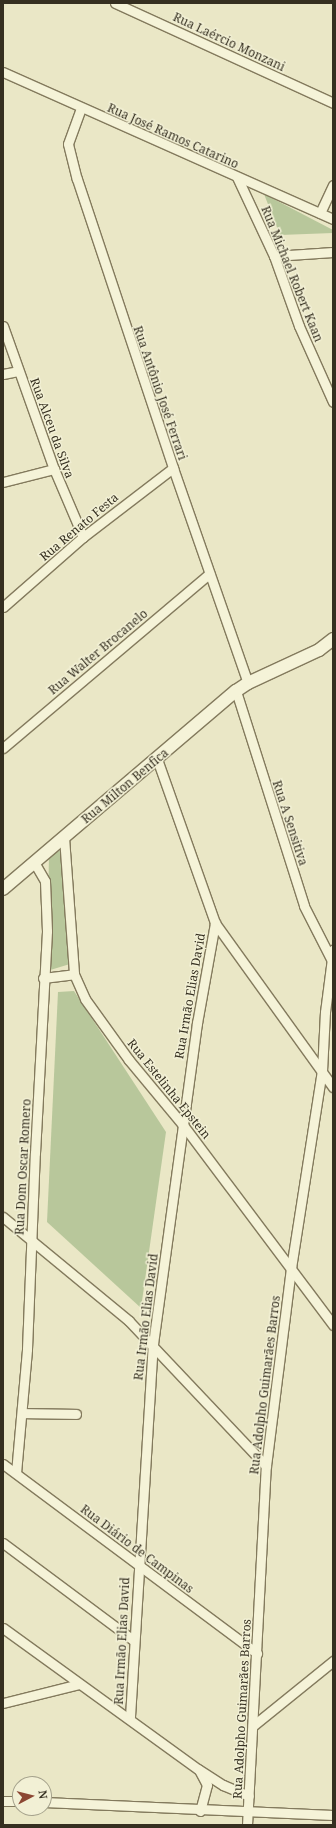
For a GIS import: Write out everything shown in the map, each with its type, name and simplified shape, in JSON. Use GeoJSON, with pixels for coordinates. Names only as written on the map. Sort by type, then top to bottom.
{"type":"FeatureCollection","features":[{"type":"Feature","properties":{"kind":"street","name":"Rua Laércio Monzani"},"geometry":{"type":"LineString","coordinates":[[114,3],[333,103]]}},
{"type":"Feature","properties":{"kind":"street","name":"Rua José Ramos Catarino"},"geometry":{"type":"LineString","coordinates":[[3,72],[333,219]]}},
{"type":"Feature","properties":{"kind":"street","name":"Rua Antônio José Ferrari"},"geometry":{"type":"LineString","coordinates":[[81,108],[68,144],[77,179],[173,468],[248,683]]}},
{"type":"Feature","properties":{"kind":"street","name":"Rua Michael Robert Kaan"},"geometry":{"type":"LineString","coordinates":[[237,177],[274,256],[299,326],[333,402]]}},
{"type":"Feature","properties":{"kind":"street"},"geometry":{"type":"LineString","coordinates":[[320,213],[333,185]]}},
{"type":"Feature","properties":{"kind":"street"},"geometry":{"type":"LineString","coordinates":[[274,256],[332,249]]}},
{"type":"Feature","properties":{"kind":"street","name":"Rua Alceu da Silva"},"geometry":{"type":"LineString","coordinates":[[3,326],[54,469],[83,537]]}},
{"type":"Feature","properties":{"kind":"street"},"geometry":{"type":"LineString","coordinates":[[3,374],[18,371]]}},
{"type":"Feature","properties":{"kind":"street","name":"Rua Renato Festa"},"geometry":{"type":"LineString","coordinates":[[3,607],[83,537],[173,468]]}},
{"type":"Feature","properties":{"kind":"street"},"geometry":{"type":"LineString","coordinates":[[3,482],[54,469]]}},
{"type":"Feature","properties":{"kind":"street","name":"Rua Walter Brocanelo"},"geometry":{"type":"LineString","coordinates":[[3,748],[209,574]]}},
{"type":"Feature","properties":{"kind":"street","name":"Rua Milton Benfica"},"geometry":{"type":"LineString","coordinates":[[3,889],[35,864],[64,837],[236,691],[248,683],[319,650],[333,639]]}},
{"type":"Feature","properties":{"kind":"street","name":"Rua A Sensitiva"},"geometry":{"type":"LineString","coordinates":[[236,691],[304,906],[332,954]]}},
{"type":"Feature","properties":{"kind":"street"},"geometry":{"type":"LineString","coordinates":[[157,759],[215,923],[333,1087]]}},
{"type":"Feature","properties":{"kind":"street","name":"Rua Estelinha Epstein"},"geometry":{"type":"LineString","coordinates":[[64,837],[74,974],[85,999],[129,1060],[183,1124],[333,1325]]}},
{"type":"Feature","properties":{"kind":"street","name":"Rua Dom Oscar Romero"},"geometry":{"type":"LineString","coordinates":[[16,1473],[27,1349],[43,978],[47,931],[45,881],[35,864]]}},
{"type":"Feature","properties":{"kind":"street","name":"Rua Irmão Elias David"},"geometry":{"type":"LineString","coordinates":[[130,1717],[133,1640],[153,1344],[197,1023],[215,923]]}},
{"type":"Feature","properties":{"kind":"street","name":"Rua Adolpho Guimarães Barros"},"geometry":{"type":"LineString","coordinates":[[247,1825],[254,1725],[266,1466],[291,1268],[322,1071],[332,954]]}},
{"type":"Feature","properties":{"kind":"street"},"geometry":{"type":"LineString","coordinates":[[43,978],[74,974]]}},
{"type":"Feature","properties":{"kind":"street"},"geometry":{"type":"LineString","coordinates":[[3,1217],[129,1320],[266,1466]]}},
{"type":"Feature","properties":{"kind":"street"},"geometry":{"type":"LineString","coordinates":[[22,1413],[76,1414]]}},
{"type":"Feature","properties":{"kind":"street","name":"Rua Diário de Campinas"},"geometry":{"type":"LineString","coordinates":[[3,1464],[138,1567],[257,1653]]}},
{"type":"Feature","properties":{"kind":"street"},"geometry":{"type":"LineString","coordinates":[[3,1543],[133,1640]]}},
{"type":"Feature","properties":{"kind":"street"},"geometry":{"type":"LineString","coordinates":[[3,1628],[79,1684],[130,1717],[198,1769],[223,1785],[249,1796]]}},
{"type":"Feature","properties":{"kind":"street"},"geometry":{"type":"LineString","coordinates":[[254,1725],[333,1661]]}},
{"type":"Feature","properties":{"kind":"street"},"geometry":{"type":"LineString","coordinates":[[3,1703],[79,1684]]}},
{"type":"Feature","properties":{"kind":"street"},"geometry":{"type":"LineString","coordinates":[[198,1769],[207,1785],[200,1811]]}},
{"type":"Feature","properties":{"kind":"street"},"geometry":{"type":"LineString","coordinates":[[52,1802],[200,1811],[333,1815]]}},
{"type":"Feature","properties":{"kind":"green space"},"geometry":{"type":"Polygon","coordinates":[[[264,194],[333,230],[333,233],[280,235],[264,194]]]}},
{"type":"Feature","properties":{"kind":"green space"},"geometry":{"type":"Polygon","coordinates":[[[63,850],[70,964],[47,971],[49,854],[63,850]]]}},
{"type":"Feature","properties":{"kind":"green space"},"geometry":{"type":"Polygon","coordinates":[[[74,991],[166,1132],[141,1308],[47,1222],[58,992],[74,991]]]}}]}
